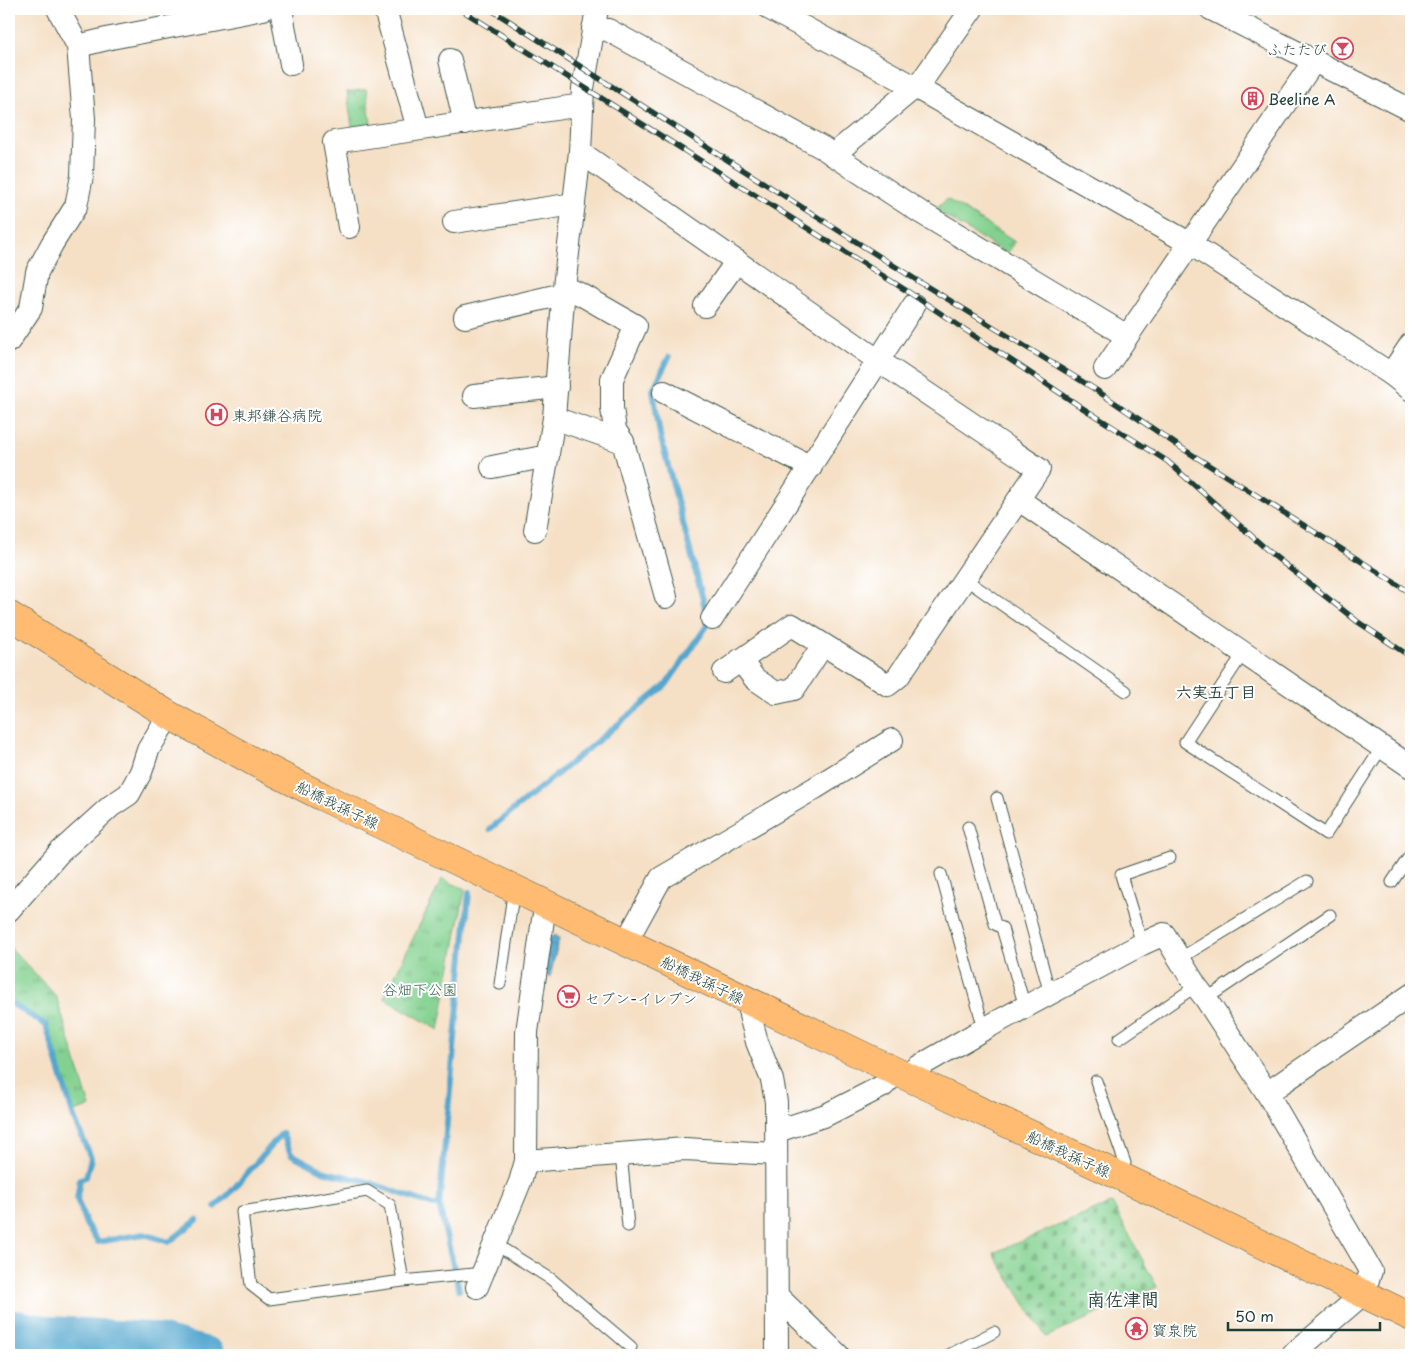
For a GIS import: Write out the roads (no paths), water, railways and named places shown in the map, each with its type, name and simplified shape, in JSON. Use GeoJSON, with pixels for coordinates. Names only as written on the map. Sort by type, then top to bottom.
{"type":"FeatureCollection","features":[{"type":"Feature","properties":{"kind":"main road","name":"船橋我孫子線"},"geometry":{"type":"LineString","coordinates":[[9,615],[169,715],[323,797],[1411,1317]]}},
{"type":"Feature","properties":{"kind":"street"},"geometry":{"type":"LineString","coordinates":[[9,341],[31,308],[37,272],[76,206],[82,176],[84,119],[78,46],[58,9]]}},
{"type":"Feature","properties":{"kind":"street"},"geometry":{"type":"LineString","coordinates":[[78,46],[263,9]]}},
{"type":"Feature","properties":{"kind":"street"},"geometry":{"type":"LineString","coordinates":[[281,9],[291,64]]}},
{"type":"Feature","properties":{"kind":"street"},"geometry":{"type":"LineString","coordinates":[[385,9],[418,128]]}},
{"type":"Feature","properties":{"kind":"street"},"geometry":{"type":"LineString","coordinates":[[770,9],[916,88],[1189,243],[1391,374],[1411,390]]}},
{"type":"Feature","properties":{"kind":"street"},"geometry":{"type":"LineString","coordinates":[[833,155],[916,88],[972,9]]}},
{"type":"Feature","properties":{"kind":"street"},"geometry":{"type":"LineString","coordinates":[[1211,9],[1411,110]]}},
{"type":"Feature","properties":{"kind":"street"},"geometry":{"type":"LineString","coordinates":[[535,530],[554,418],[563,291],[580,152],[582,106],[595,19]]}},
{"type":"Feature","properties":{"kind":"street"},"geometry":{"type":"LineString","coordinates":[[595,19],[608,30],[833,155],[920,212],[1127,336]]}},
{"type":"Feature","properties":{"kind":"street"},"geometry":{"type":"LineString","coordinates":[[450,60],[465,123]]}},
{"type":"Feature","properties":{"kind":"street"},"geometry":{"type":"LineString","coordinates":[[1105,369],[1314,61]]}},
{"type":"Feature","properties":{"kind":"street"},"geometry":{"type":"LineString","coordinates":[[348,227],[334,142],[418,128],[582,106]]}},
{"type":"Feature","properties":{"kind":"street"},"geometry":{"type":"LineString","coordinates":[[580,152],[879,361],[1039,469],[898,677],[888,685],[823,644],[792,625],[732,666],[776,693],[794,689],[823,644]]}},
{"type":"Feature","properties":{"kind":"street"},"geometry":{"type":"LineString","coordinates":[[454,222],[574,204]]}},
{"type":"Feature","properties":{"kind":"street"},"geometry":{"type":"LineString","coordinates":[[705,306],[737,261]]}},
{"type":"Feature","properties":{"kind":"street"},"geometry":{"type":"LineString","coordinates":[[465,317],[563,291],[582,295],[636,326],[612,379],[612,408],[615,430],[624,442],[666,597]]}},
{"type":"Feature","properties":{"kind":"street"},"geometry":{"type":"LineString","coordinates":[[712,619],[914,305]]}},
{"type":"Feature","properties":{"kind":"street"},"geometry":{"type":"LineString","coordinates":[[1391,374],[1411,344]]}},
{"type":"Feature","properties":{"kind":"street"},"geometry":{"type":"LineString","coordinates":[[474,396],[557,387]]}},
{"type":"Feature","properties":{"kind":"street"},"geometry":{"type":"LineString","coordinates":[[664,392],[811,467]]}},
{"type":"Feature","properties":{"kind":"street"},"geometry":{"type":"LineString","coordinates":[[554,418],[624,442]]}},
{"type":"Feature","properties":{"kind":"street"},"geometry":{"type":"LineString","coordinates":[[492,467],[548,456]]}},
{"type":"Feature","properties":{"kind":"street"},"geometry":{"type":"LineString","coordinates":[[1019,500],[1411,767]]}},
{"type":"Feature","properties":{"kind":"street"},"geometry":{"type":"LineString","coordinates":[[9,910],[59,853],[111,806],[129,794],[148,750],[169,715]]}},
{"type":"Feature","properties":{"kind":"street"},"geometry":{"type":"LineString","coordinates":[[626,942],[661,878],[798,798],[892,740]]}},
{"type":"Feature","properties":{"kind":"street"},"geometry":{"type":"LineString","coordinates":[[467,1278],[495,1244],[526,1162],[527,1032],[542,919],[547,904]]}},
{"type":"Feature","properties":{"kind":"street"},"geometry":{"type":"LineString","coordinates":[[777,1131],[826,1115],[883,1086],[984,1029],[1164,934],[1178,959],[1267,1093],[1371,1270],[1363,1294],[1292,1355]]}},
{"type":"Feature","properties":{"kind":"street"},"geometry":{"type":"LineString","coordinates":[[1267,1093],[1411,995]]}},
{"type":"Feature","properties":{"kind":"street"},"geometry":{"type":"LineString","coordinates":[[754,1003],[750,1014],[757,1042],[772,1080],[776,1102],[777,1355]]}},
{"type":"Feature","properties":{"kind":"street"},"geometry":{"type":"LineString","coordinates":[[526,1162],[684,1149],[776,1154]]}},
{"type":"Feature","properties":{"kind":"street"},"geometry":{"type":"LineString","coordinates":[[778,1296],[838,1355]]}},
{"type":"Feature","properties":{"kind":"lane"},"geometry":{"type":"LineString","coordinates":[[966,579],[1126,691]]}},
{"type":"Feature","properties":{"kind":"lane"},"geometry":{"type":"LineString","coordinates":[[1244,652],[1185,742],[1326,834],[1382,747]]}},
{"type":"Feature","properties":{"kind":"lane"},"geometry":{"type":"LineString","coordinates":[[997,798],[1050,994]]}},
{"type":"Feature","properties":{"kind":"lane"},"geometry":{"type":"LineString","coordinates":[[968,827],[994,924],[1002,928],[1025,1007]]}},
{"type":"Feature","properties":{"kind":"lane"},"geometry":{"type":"LineString","coordinates":[[1392,882],[1411,854]]}},
{"type":"Feature","properties":{"kind":"lane"},"geometry":{"type":"LineString","coordinates":[[1142,944],[1121,875],[1170,858]]}},
{"type":"Feature","properties":{"kind":"lane"},"geometry":{"type":"LineString","coordinates":[[941,874],[984,1029]]}},
{"type":"Feature","properties":{"kind":"lane"},"geometry":{"type":"LineString","coordinates":[[1178,959],[1306,881]]}},
{"type":"Feature","properties":{"kind":"lane"},"geometry":{"type":"LineString","coordinates":[[500,984],[514,888]]}},
{"type":"Feature","properties":{"kind":"lane"},"geometry":{"type":"LineString","coordinates":[[1119,1039],[1330,915]]}},
{"type":"Feature","properties":{"kind":"lane"},"geometry":{"type":"LineString","coordinates":[[1096,1081],[1126,1163],[1120,1177]]}},
{"type":"Feature","properties":{"kind":"lane"},"geometry":{"type":"LineString","coordinates":[[621,1154],[628,1226]]}},
{"type":"Feature","properties":{"kind":"lane"},"geometry":{"type":"LineString","coordinates":[[403,1281],[390,1205],[367,1191],[242,1212],[251,1285],[269,1299],[403,1281],[467,1278]]}},
{"type":"Feature","properties":{"kind":"lane"},"geometry":{"type":"LineString","coordinates":[[495,1244],[551,1280],[631,1347]]}},
{"type":"Feature","properties":{"kind":"lane"},"geometry":{"type":"LineString","coordinates":[[949,1355],[994,1332]]}},
{"type":"Feature","properties":{"kind":"water"},"geometry":{"type":"Polygon","coordinates":[[[555,935],[559,939],[550,977],[544,975],[549,938],[555,935]]]}},
{"type":"Feature","properties":{"kind":"waterway"},"geometry":{"type":"LineString","coordinates":[[490,829],[666,685],[709,623],[660,435],[653,390],[669,357]]}},
{"type":"Feature","properties":{"kind":"waterway"},"geometry":{"type":"LineString","coordinates":[[459,1290],[439,1205],[469,892]]}},
{"type":"Feature","properties":{"kind":"waterway"},"geometry":{"type":"LineString","coordinates":[[9,1002],[46,1025],[74,1118],[91,1158],[86,1177],[80,1179],[77,1199],[86,1224],[98,1242],[144,1234],[169,1242],[197,1220]]}},
{"type":"Feature","properties":{"kind":"waterway"},"geometry":{"type":"LineString","coordinates":[[215,1207],[230,1193],[282,1133],[291,1154],[325,1172],[365,1181],[433,1205],[439,1205]]}},
{"type":"Feature","properties":{"kind":"waterway"},"geometry":{"type":"LineString","coordinates":[[9,1327],[51,1334],[150,1340],[207,1355]]}},
{"type":"Feature","properties":{"kind":"railway"},"geometry":{"type":"LineString","coordinates":[[460,9],[907,291],[1081,407],[1167,461],[1273,555],[1358,622],[1411,657]]}},
{"type":"Feature","properties":{"kind":"railway"},"geometry":{"type":"LineString","coordinates":[[490,9],[918,281],[1093,388],[1180,447],[1411,593]]}},
{"type":"Feature","properties":{"kind":"place","name":"ふたたび"},"geometry":{"type":"Point","coordinates":[1343,48]}},
{"type":"Feature","properties":{"kind":"place","name":"Beeline A"},"geometry":{"type":"Point","coordinates":[1252,98]}},
{"type":"Feature","properties":{"kind":"place","name":"東邦鎌谷病院"},"geometry":{"type":"Point","coordinates":[216,414]}},
{"type":"Feature","properties":{"kind":"place","name":"セブン-イレブン"},"geometry":{"type":"Point","coordinates":[569,997]}},
{"type":"Feature","properties":{"kind":"place","name":"寳泉院"},"geometry":{"type":"Point","coordinates":[1136,1329]}},
{"type":"Feature","properties":{"kind":"district","name":"六実五丁目"},"geometry":{"type":"Point","coordinates":[1216,691]}},
{"type":"Feature","properties":{"kind":"district","name":"南佐津間"},"geometry":{"type":"Point","coordinates":[1123,1298]}},
{"type":"Feature","properties":{"kind":"park label","name":"谷畑下公園"},"geometry":{"type":"Point","coordinates":[420,988]}}]}
